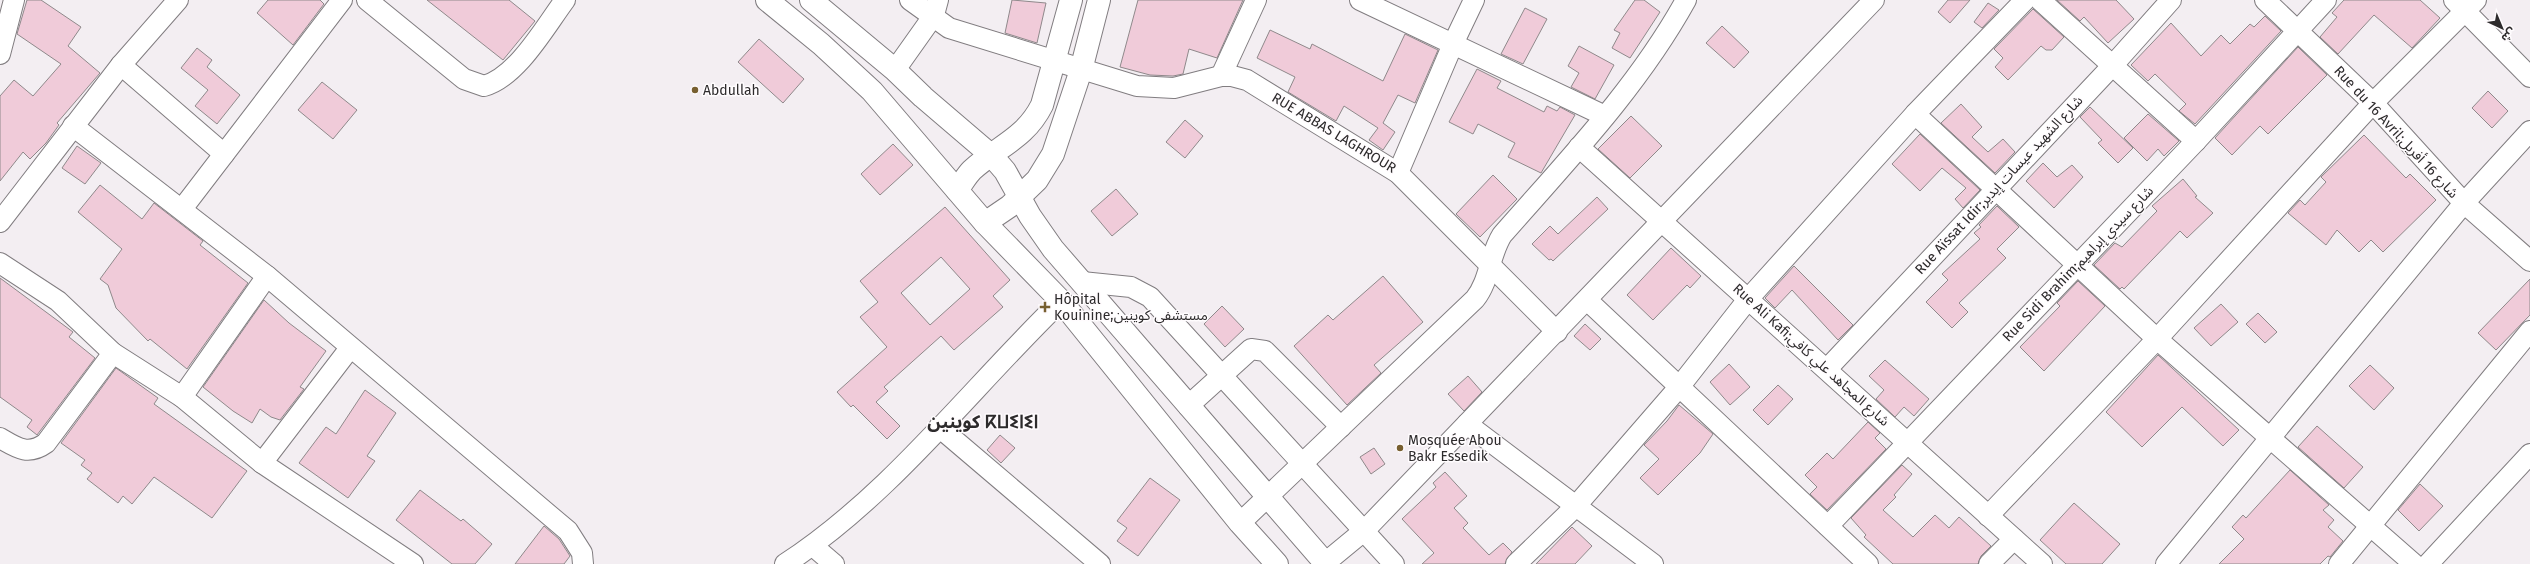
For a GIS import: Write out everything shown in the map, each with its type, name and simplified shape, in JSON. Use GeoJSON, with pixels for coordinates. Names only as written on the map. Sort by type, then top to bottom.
{"type":"FeatureCollection","features":[{"type":"Feature","properties":{"kind":"main road"},"geometry":{"type":"LineString","coordinates":[[767,0],[821,44],[872,92],[985,223],[1061,301],[1240,522],[1277,564]]}},
{"type":"Feature","properties":{"kind":"main road"},"geometry":{"type":"LineString","coordinates":[[811,0],[895,70],[923,97],[992,156],[1005,171],[1053,248],[1326,564]]}},
{"type":"Feature","properties":{"kind":"main road"},"geometry":{"type":"LineString","coordinates":[[957,190],[971,171],[1016,139],[1037,115],[1042,105],[1071,0]]}},
{"type":"Feature","properties":{"kind":"main road"},"geometry":{"type":"LineString","coordinates":[[985,223],[1020,196],[1037,180],[1053,154],[1082,70],[1099,0]]}},
{"type":"Feature","properties":{"kind":"street"},"geometry":{"type":"LineString","coordinates":[[0,222],[121,65],[178,0]]}},
{"type":"Feature","properties":{"kind":"street"},"geometry":{"type":"LineString","coordinates":[[182,209],[342,0]]}},
{"type":"Feature","properties":{"kind":"street"},"geometry":{"type":"LineString","coordinates":[[367,0],[464,78],[484,86],[501,78],[516,65],[565,0]]}},
{"type":"Feature","properties":{"kind":"street","name":"RUE ABBAS LAGHROUR"},"geometry":{"type":"LineString","coordinates":[[910,0],[936,7],[949,28],[1138,86],[1174,88],[1221,76],[1232,76],[1247,80],[1398,173],[1557,332]]}},
{"type":"Feature","properties":{"kind":"street"},"geometry":{"type":"LineString","coordinates":[[1221,76],[1256,0]]}},
{"type":"Feature","properties":{"kind":"street"},"geometry":{"type":"LineString","coordinates":[[1360,0],[1605,116]]}},
{"type":"Feature","properties":{"kind":"street"},"geometry":{"type":"LineString","coordinates":[[1398,173],[1453,44],[1474,0]]}},
{"type":"Feature","properties":{"kind":"street"},"geometry":{"type":"LineString","coordinates":[[1326,564],[1365,530],[1557,332],[1874,0]]}},
{"type":"Feature","properties":{"kind":"street"},"geometry":{"type":"LineString","coordinates":[[2040,0],[2196,141]]}},
{"type":"Feature","properties":{"kind":"street","name":"Rue Aïssat Idir;شارع الشهيد عيسات إيدير"},"geometry":{"type":"LineString","coordinates":[[1827,369],[1996,187],[2113,65],[2171,0]]}},
{"type":"Feature","properties":{"kind":"street","name":"Rue du 16 Avril;شارع 16 أفريل"},"geometry":{"type":"LineString","coordinates":[[2265,0],[2373,103],[2464,203],[2530,261]]}},
{"type":"Feature","properties":{"kind":"street","name":"Rue Sidi Brahim;شارع سيدي إبراهيم"},"geometry":{"type":"LineString","coordinates":[[1828,526],[2196,141],[2326,0]]}},
{"type":"Feature","properties":{"kind":"street"},"geometry":{"type":"LineString","coordinates":[[0,54],[10,1]]}},
{"type":"Feature","properties":{"kind":"street"},"geometry":{"type":"LineString","coordinates":[[1240,522],[1475,299],[1486,282],[1490,264],[1502,235],[1605,116],[1645,62],[1682,1]]}},
{"type":"Feature","properties":{"kind":"street"},"geometry":{"type":"LineString","coordinates":[[1516,564],[1575,507],[1680,386],[1749,298],[2018,2]]}},
{"type":"Feature","properties":{"kind":"street"},"geometry":{"type":"LineString","coordinates":[[1988,516],[2157,339],[2465,3],[2530,77]]}},
{"type":"Feature","properties":{"kind":"street"},"geometry":{"type":"LineString","coordinates":[[895,70],[936,7]]}},
{"type":"Feature","properties":{"kind":"street"},"geometry":{"type":"LineString","coordinates":[[121,65],[224,154]]}},
{"type":"Feature","properties":{"kind":"street"},"geometry":{"type":"LineString","coordinates":[[1915,114],[1996,187],[2076,266],[2269,438],[2414,564]]}},
{"type":"Feature","properties":{"kind":"street"},"geometry":{"type":"LineString","coordinates":[[73,126],[267,276],[350,348],[568,531],[582,553],[583,564]]}},
{"type":"Feature","properties":{"kind":"street"},"geometry":{"type":"LineString","coordinates":[[2166,564],[2464,203],[2530,131]]}},
{"type":"Feature","properties":{"kind":"street","name":"Rue Ali Kafi;شارع المجاهد علي كافي"},"geometry":{"type":"LineString","coordinates":[[1579,147],[1749,298],[2042,564]]}},
{"type":"Feature","properties":{"kind":"street"},"geometry":{"type":"LineString","coordinates":[[0,263],[58,301],[113,353],[182,397],[262,462],[413,564]]}},
{"type":"Feature","properties":{"kind":"street"},"geometry":{"type":"LineString","coordinates":[[182,397],[267,276]]}},
{"type":"Feature","properties":{"kind":"street"},"geometry":{"type":"LineString","coordinates":[[1082,282],[1131,287],[1144,291],[1365,530],[1394,564]]}},
{"type":"Feature","properties":{"kind":"street"},"geometry":{"type":"LineString","coordinates":[[1587,300],[1868,564]]}},
{"type":"Feature","properties":{"kind":"street"},"geometry":{"type":"LineString","coordinates":[[785,564],[813,546],[854,512],[1061,301]]}},
{"type":"Feature","properties":{"kind":"street"},"geometry":{"type":"LineString","coordinates":[[2338,564],[2530,331]]}},
{"type":"Feature","properties":{"kind":"street"},"geometry":{"type":"LineString","coordinates":[[262,462],[350,348]]}},
{"type":"Feature","properties":{"kind":"street"},"geometry":{"type":"LineString","coordinates":[[1188,406],[1251,349],[1265,351],[1340,427]]}},
{"type":"Feature","properties":{"kind":"street"},"geometry":{"type":"LineString","coordinates":[[0,438],[22,450],[39,448],[46,443],[113,353]]}},
{"type":"Feature","properties":{"kind":"street"},"geometry":{"type":"LineString","coordinates":[[1467,424],[1575,507],[1653,564]]}},
{"type":"Feature","properties":{"kind":"street"},"geometry":{"type":"LineString","coordinates":[[939,427],[1100,564]]}},
{"type":"Feature","properties":{"kind":"street"},"geometry":{"type":"LineString","coordinates":[[2428,564],[2530,454]]}},
{"type":"Feature","properties":{"kind":"street"},"geometry":{"type":"LineString","coordinates":[[1989,564],[2014,539]]}},
{"type":"Feature","properties":{"kind":"street"},"geometry":{"type":"LineString","coordinates":[[813,546],[834,564]]}},
{"type":"Feature","properties":{"kind":"building"},"geometry":{"type":"Polygon","coordinates":[[[27,0],[41,0],[81,27],[68,46],[100,73],[57,123],[59,125],[46,143],[30,159],[23,152],[0,181],[0,96],[14,80],[33,96],[61,64],[17,34],[27,0]]]}},
{"type":"Feature","properties":{"kind":"building"},"geometry":{"type":"Polygon","coordinates":[[[268,0],[320,0],[324,4],[293,45],[257,13],[268,0]]]}},
{"type":"Feature","properties":{"kind":"building"},"geometry":{"type":"Polygon","coordinates":[[[427,0],[509,0],[535,21],[503,60],[427,0]]]}},
{"type":"Feature","properties":{"kind":"building"},"geometry":{"type":"Polygon","coordinates":[[[1012,0],[1046,3],[1037,43],[1005,33],[1012,0]]]}},
{"type":"Feature","properties":{"kind":"building"},"geometry":{"type":"Polygon","coordinates":[[[1138,0],[1243,0],[1217,58],[1189,49],[1183,74],[1173,76],[1150,75],[1120,67],[1138,0]]]}},
{"type":"Feature","properties":{"kind":"building"},"geometry":{"type":"Polygon","coordinates":[[[1635,0],[1644,0],[1660,12],[1630,58],[1612,48],[1620,33],[1614,30],[1635,0]]]}},
{"type":"Feature","properties":{"kind":"building"},"geometry":{"type":"Polygon","coordinates":[[[1948,0],[1970,0],[1950,23],[1938,12],[1948,0]]]}},
{"type":"Feature","properties":{"kind":"building"},"geometry":{"type":"Polygon","coordinates":[[[2057,0],[2116,0],[2134,19],[2108,43],[2084,17],[2080,21],[2057,0]]]}},
{"type":"Feature","properties":{"kind":"building"},"geometry":{"type":"Polygon","coordinates":[[[2344,0],[2420,0],[2440,18],[2412,48],[2374,15],[2338,54],[2320,37],[2337,17],[2332,13],[2344,0]]]}},
{"type":"Feature","properties":{"kind":"building"},"geometry":{"type":"Polygon","coordinates":[[[1988,3],[1999,10],[1982,28],[1974,22],[1988,3]]]}},
{"type":"Feature","properties":{"kind":"building"},"geometry":{"type":"Polygon","coordinates":[[[1525,8],[1547,19],[1523,64],[1501,54],[1525,8]]]}},
{"type":"Feature","properties":{"kind":"building"},"geometry":{"type":"Polygon","coordinates":[[[2033,9],[2064,37],[2052,50],[2046,50],[2041,46],[2008,80],[1995,67],[2003,58],[1994,49],[2033,9]]]}},
{"type":"Feature","properties":{"kind":"building"},"geometry":{"type":"Polygon","coordinates":[[[2265,16],[2281,31],[2195,124],[2179,111],[2186,104],[2155,74],[2148,81],[2131,65],[2171,23],[2201,56],[2221,35],[2230,44],[2250,24],[2254,27],[2265,16]]]}},
{"type":"Feature","properties":{"kind":"building"},"geometry":{"type":"Polygon","coordinates":[[[1722,26],[1749,52],[1734,68],[1706,43],[1722,26]]]}},
{"type":"Feature","properties":{"kind":"building"},"geometry":{"type":"Polygon","coordinates":[[[1270,30],[1310,49],[1312,44],[1383,81],[1405,34],[1438,50],[1415,103],[1398,95],[1383,123],[1395,132],[1383,150],[1369,140],[1378,128],[1344,106],[1336,121],[1288,92],[1295,77],[1257,58],[1270,30]]]}},
{"type":"Feature","properties":{"kind":"building"},"geometry":{"type":"Polygon","coordinates":[[[759,39],[804,79],[783,103],[738,62],[759,39]]]}},
{"type":"Feature","properties":{"kind":"building"},"geometry":{"type":"Polygon","coordinates":[[[1579,46],[1614,65],[1595,99],[1571,87],[1579,73],[1568,66],[1579,46]]]}},
{"type":"Feature","properties":{"kind":"building"},"geometry":{"type":"Polygon","coordinates":[[[2298,47],[2327,75],[2268,134],[2260,126],[2232,155],[2215,138],[2298,47]]]}},
{"type":"Feature","properties":{"kind":"building"},"geometry":{"type":"Polygon","coordinates":[[[197,48],[212,60],[207,67],[240,95],[217,124],[195,106],[208,90],[181,68],[197,48]]]}},
{"type":"Feature","properties":{"kind":"building"},"geometry":{"type":"Polygon","coordinates":[[[1477,69],[1501,81],[1497,88],[1544,112],[1547,106],[1557,111],[1560,107],[1575,115],[1541,173],[1508,157],[1515,143],[1478,124],[1473,134],[1449,122],[1477,69]]]}},
{"type":"Feature","properties":{"kind":"building"},"geometry":{"type":"Polygon","coordinates":[[[322,82],[357,110],[333,139],[298,110],[322,82]]]}},
{"type":"Feature","properties":{"kind":"building"},"geometry":{"type":"Polygon","coordinates":[[[2488,91],[2508,111],[2492,128],[2472,108],[2488,91]]]}},
{"type":"Feature","properties":{"kind":"building"},"geometry":{"type":"Polygon","coordinates":[[[1961,104],[1982,127],[1972,137],[1988,152],[2003,139],[2015,152],[1995,173],[1941,123],[1961,104]]]}},
{"type":"Feature","properties":{"kind":"building"},"geometry":{"type":"Polygon","coordinates":[[[2090,107],[2133,148],[2118,163],[2098,143],[2102,140],[2080,117],[2090,107]]]}},
{"type":"Feature","properties":{"kind":"building"},"geometry":{"type":"Polygon","coordinates":[[[2148,114],[2179,141],[2164,156],[2158,149],[2147,161],[2124,138],[2148,114]]]}},
{"type":"Feature","properties":{"kind":"building"},"geometry":{"type":"Polygon","coordinates":[[[1631,116],[1662,146],[1630,178],[1598,149],[1631,116]]]}},
{"type":"Feature","properties":{"kind":"building"},"geometry":{"type":"Polygon","coordinates":[[[1185,120],[1203,136],[1185,158],[1166,142],[1185,120]]]}},
{"type":"Feature","properties":{"kind":"building"},"geometry":{"type":"Polygon","coordinates":[[[1920,134],[1980,190],[1963,208],[1955,199],[1966,188],[1942,168],[1920,191],[1892,164],[1920,134]]]}},
{"type":"Feature","properties":{"kind":"building"},"geometry":{"type":"Polygon","coordinates":[[[2364,135],[2406,178],[2410,174],[2436,200],[2383,252],[2371,240],[2359,252],[2337,230],[2326,245],[2288,213],[2300,200],[2305,205],[2326,182],[2321,177],[2364,135]]]}},
{"type":"Feature","properties":{"kind":"building"},"geometry":{"type":"Polygon","coordinates":[[[893,144],[913,165],[880,195],[861,174],[893,144]]]}},
{"type":"Feature","properties":{"kind":"building"},"geometry":{"type":"Polygon","coordinates":[[[77,146],[101,163],[85,184],[62,168],[77,146]]]}},
{"type":"Feature","properties":{"kind":"building"},"geometry":{"type":"Polygon","coordinates":[[[2043,163],[2057,177],[2072,165],[2083,177],[2054,208],[2026,181],[2043,163]]]}},
{"type":"Feature","properties":{"kind":"building"},"geometry":{"type":"Polygon","coordinates":[[[1493,175],[1517,199],[1480,237],[1456,214],[1493,175]]]}},
{"type":"Feature","properties":{"kind":"building"},"geometry":{"type":"Polygon","coordinates":[[[2183,179],[2197,196],[2195,197],[2213,213],[2187,238],[2180,231],[2124,289],[2122,287],[2120,289],[2094,265],[2115,243],[2122,247],[2157,211],[2152,206],[2183,179]]]}},
{"type":"Feature","properties":{"kind":"building"},"geometry":{"type":"Polygon","coordinates":[[[100,185],[142,219],[154,203],[203,241],[200,245],[248,283],[187,369],[150,339],[148,341],[116,308],[108,285],[100,279],[122,249],[78,212],[100,185]]]}},
{"type":"Feature","properties":{"kind":"building"},"geometry":{"type":"Polygon","coordinates":[[[1116,189],[1138,214],[1112,236],[1091,211],[1116,189]]]}},
{"type":"Feature","properties":{"kind":"building"},"geometry":{"type":"Polygon","coordinates":[[[1597,197],[1608,209],[1553,261],[1551,259],[1549,260],[1532,244],[1550,226],[1558,234],[1597,197]]]}},
{"type":"Feature","properties":{"kind":"building"},"geometry":{"type":"Polygon","coordinates":[[[1997,206],[2019,227],[1997,249],[2006,258],[1959,303],[1968,312],[1952,328],[1926,302],[1948,280],[1942,274],[1980,239],[1974,233],[1981,227],[1979,225],[1997,206]]]}},
{"type":"Feature","properties":{"kind":"building"},"geometry":{"type":"Polygon","coordinates":[[[945,207],[1010,280],[993,296],[1003,307],[954,350],[941,336],[884,387],[888,391],[876,402],[900,426],[887,439],[853,405],[851,407],[837,392],[887,347],[860,317],[878,302],[860,281],[945,207]],[[941,257],[901,293],[930,325],[970,289],[941,257]]]}},
{"type":"Feature","properties":{"kind":"building"},"geometry":{"type":"Polygon","coordinates":[[[1671,248],[1701,276],[1690,288],[1687,285],[1653,320],[1627,295],[1671,248]]]}},
{"type":"Feature","properties":{"kind":"building"},"geometry":{"type":"Polygon","coordinates":[[[1794,266],[1853,325],[1838,340],[1792,290],[1775,308],[1765,298],[1794,266]]]}},
{"type":"Feature","properties":{"kind":"building"},"geometry":{"type":"Polygon","coordinates":[[[1383,276],[1423,322],[1374,365],[1381,373],[1347,405],[1294,346],[1328,315],[1333,320],[1383,276]]]}},
{"type":"Feature","properties":{"kind":"building"},"geometry":{"type":"Polygon","coordinates":[[[0,278],[73,332],[69,337],[95,358],[37,435],[27,427],[32,420],[0,397],[0,278]]]}},
{"type":"Feature","properties":{"kind":"building"},"geometry":{"type":"Polygon","coordinates":[[[2530,279],[2530,315],[2496,350],[2478,333],[2530,279]]]}},
{"type":"Feature","properties":{"kind":"building"},"geometry":{"type":"Polygon","coordinates":[[[2078,281],[2105,306],[2044,371],[2020,347],[2060,306],[2057,303],[2078,281]]]}},
{"type":"Feature","properties":{"kind":"building"},"geometry":{"type":"Polygon","coordinates":[[[264,300],[289,323],[326,351],[300,387],[304,389],[280,420],[271,417],[260,409],[252,423],[233,411],[203,387],[264,300]]]}},
{"type":"Feature","properties":{"kind":"building"},"geometry":{"type":"Polygon","coordinates":[[[2221,304],[2238,322],[2211,346],[2194,328],[2221,304]]]}},
{"type":"Feature","properties":{"kind":"building"},"geometry":{"type":"Polygon","coordinates":[[[1222,306],[1244,329],[1225,347],[1204,324],[1222,306]]]}},
{"type":"Feature","properties":{"kind":"building"},"geometry":{"type":"Polygon","coordinates":[[[2258,313],[2277,332],[2265,343],[2246,324],[2258,313]]]}},
{"type":"Feature","properties":{"kind":"building"},"geometry":{"type":"Polygon","coordinates":[[[1585,324],[1601,339],[1590,350],[1574,336],[1585,324]]]}},
{"type":"Feature","properties":{"kind":"building"},"geometry":{"type":"Polygon","coordinates":[[[2158,355],[2239,430],[2223,446],[2182,407],[2142,447],[2106,412],[2158,355]]]}},
{"type":"Feature","properties":{"kind":"building"},"geometry":{"type":"Polygon","coordinates":[[[1885,360],[1929,399],[1914,416],[1904,407],[1895,417],[1876,399],[1884,390],[1869,376],[1885,360]]]}},
{"type":"Feature","properties":{"kind":"building"},"geometry":{"type":"Polygon","coordinates":[[[1729,364],[1750,387],[1730,405],[1710,382],[1729,364]]]}},
{"type":"Feature","properties":{"kind":"building"},"geometry":{"type":"Polygon","coordinates":[[[2370,365],[2394,388],[2374,410],[2349,386],[2370,365]]]}},
{"type":"Feature","properties":{"kind":"building"},"geometry":{"type":"Polygon","coordinates":[[[116,368],[158,398],[154,404],[247,471],[212,518],[154,477],[132,504],[123,496],[118,503],[87,479],[92,473],[81,465],[85,460],[61,443],[116,368]]]}},
{"type":"Feature","properties":{"kind":"building"},"geometry":{"type":"Polygon","coordinates":[[[1468,376],[1482,392],[1464,411],[1448,394],[1468,376]]]}},
{"type":"Feature","properties":{"kind":"building"},"geometry":{"type":"Polygon","coordinates":[[[1778,385],[1793,399],[1768,425],[1753,410],[1778,385]]]}},
{"type":"Feature","properties":{"kind":"building"},"geometry":{"type":"Polygon","coordinates":[[[365,390],[396,413],[367,456],[375,461],[348,498],[299,463],[326,427],[336,434],[365,390]]]}},
{"type":"Feature","properties":{"kind":"building"},"geometry":{"type":"Polygon","coordinates":[[[1679,405],[1713,434],[1700,453],[1658,495],[1640,478],[1659,459],[1644,445],[1667,421],[1679,405]]]}},
{"type":"Feature","properties":{"kind":"building"},"geometry":{"type":"Polygon","coordinates":[[[1868,422],[1880,433],[1875,438],[1886,449],[1827,510],[1810,494],[1817,487],[1805,475],[1827,453],[1833,459],[1868,422]]]}},
{"type":"Feature","properties":{"kind":"building"},"geometry":{"type":"Polygon","coordinates":[[[2317,426],[2363,467],[2344,488],[2298,447],[2317,426]]]}},
{"type":"Feature","properties":{"kind":"building"},"geometry":{"type":"Polygon","coordinates":[[[1000,435],[1015,448],[1001,463],[987,450],[1000,435]]]}},
{"type":"Feature","properties":{"kind":"building"},"geometry":{"type":"Polygon","coordinates":[[[1374,448],[1385,464],[1371,474],[1360,457],[1374,448]]]}},
{"type":"Feature","properties":{"kind":"building"},"geometry":{"type":"Polygon","coordinates":[[[1902,465],[1912,474],[1894,495],[1896,497],[1883,510],[1913,537],[1935,515],[1949,528],[1959,517],[1991,546],[1981,556],[1978,564],[1893,564],[1864,537],[1866,535],[1851,518],[1902,465]]]}},
{"type":"Feature","properties":{"kind":"building"},"geometry":{"type":"Polygon","coordinates":[[[2290,470],[2329,505],[2323,510],[2334,520],[2328,527],[2343,541],[2330,557],[2328,556],[2320,564],[2219,564],[2244,539],[2232,527],[2243,515],[2246,518],[2290,470]]]}},
{"type":"Feature","properties":{"kind":"building"},"geometry":{"type":"Polygon","coordinates":[[[1445,472],[1467,496],[1454,508],[1468,523],[1463,528],[1489,555],[1503,543],[1512,552],[1505,564],[1422,564],[1434,553],[1402,519],[1436,487],[1433,483],[1445,472]]]}},
{"type":"Feature","properties":{"kind":"building"},"geometry":{"type":"Polygon","coordinates":[[[1150,478],[1180,500],[1138,556],[1117,541],[1127,528],[1117,521],[1150,478]]]}},
{"type":"Feature","properties":{"kind":"building"},"geometry":{"type":"Polygon","coordinates":[[[2420,484],[2443,506],[2419,531],[2398,510],[2420,484]]]}},
{"type":"Feature","properties":{"kind":"building"},"geometry":{"type":"Polygon","coordinates":[[[420,490],[461,521],[463,519],[492,544],[475,564],[452,564],[396,520],[420,490]]]}},
{"type":"Feature","properties":{"kind":"building"},"geometry":{"type":"Polygon","coordinates":[[[2074,503],[2120,544],[2102,564],[2066,564],[2040,540],[2074,503]]]}},
{"type":"Feature","properties":{"kind":"building"},"geometry":{"type":"Polygon","coordinates":[[[544,526],[559,539],[570,556],[564,564],[515,564],[544,526]]]}},
{"type":"Feature","properties":{"kind":"building"},"geometry":{"type":"Polygon","coordinates":[[[1572,527],[1592,546],[1575,564],[1536,564],[1572,527]]]}},
{"type":"Feature","properties":{"kind":"place","name":"Abdullah"},"geometry":{"type":"Point","coordinates":[695,90]}},
{"type":"Feature","properties":{"kind":"place","name":"Hôpital Kouinine;مستشفى كوينين"},"geometry":{"type":"Point","coordinates":[1045,307]}},
{"type":"Feature","properties":{"kind":"place","name":"Mosquée Abou Bakr Essedik"},"geometry":{"type":"Point","coordinates":[1400,448]}},
{"type":"Feature","properties":{"kind":"district","name":"كوينين ⴽⵡⵉⵏⵉⵏ"},"geometry":{"type":"Point","coordinates":[983,422]}}]}
